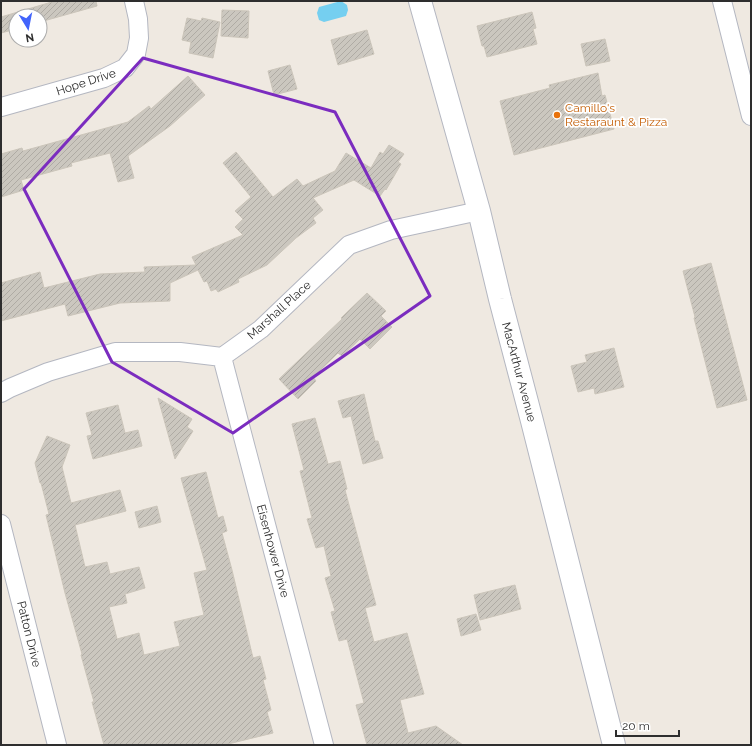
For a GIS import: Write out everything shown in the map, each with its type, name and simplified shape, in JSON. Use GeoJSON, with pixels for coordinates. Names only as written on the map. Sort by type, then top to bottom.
{"type":"FeatureCollection","features":[{"type":"Feature","properties":{"kind":"street","name":"Hope Drive"},"geometry":{"type":"LineString","coordinates":[[1,108],[104,78],[125,68],[136,54],[139,38],[138,19],[134,1]]}},
{"type":"Feature","properties":{"kind":"street","name":"MacArthur Avenue"},"geometry":{"type":"LineString","coordinates":[[420,1],[479,211],[500,299],[614,745]]}},
{"type":"Feature","properties":{"kind":"street"},"geometry":{"type":"LineString","coordinates":[[722,1],[751,116]]}},
{"type":"Feature","properties":{"kind":"street","name":"Marshall Place"},"geometry":{"type":"LineString","coordinates":[[222,357],[261,329],[349,245],[391,230],[479,211]]}},
{"type":"Feature","properties":{"kind":"street"},"geometry":{"type":"LineString","coordinates":[[1,393],[48,372],[115,352],[180,352],[222,357]]}},
{"type":"Feature","properties":{"kind":"street","name":"Eisenhower Drive"},"geometry":{"type":"LineString","coordinates":[[222,357],[324,745]]}},
{"type":"Feature","properties":{"kind":"street","name":"Patton Drive"},"geometry":{"type":"LineString","coordinates":[[1,524],[57,745]]}},
{"type":"Feature","properties":{"kind":"highlighted area"},"geometry":{"type":"Polygon","coordinates":[[[143,58],[335,112],[430,296],[233,433],[112,362],[24,189],[143,58]]]}},
{"type":"Feature","properties":{"kind":"water"},"geometry":{"type":"Polygon","coordinates":[[[341,1],[347,5],[348,10],[346,16],[324,22],[319,20],[317,13],[319,7],[341,1]]]}},
{"type":"Feature","properties":{"kind":"building"},"geometry":{"type":"Polygon","coordinates":[[[55,1],[96,1],[97,6],[48,20],[48,8],[31,8],[55,1]]]}},
{"type":"Feature","properties":{"kind":"building"},"geometry":{"type":"Polygon","coordinates":[[[222,10],[249,11],[248,38],[221,36],[222,10]]]}},
{"type":"Feature","properties":{"kind":"building"},"geometry":{"type":"Polygon","coordinates":[[[532,12],[536,28],[533,29],[537,44],[487,57],[484,46],[482,46],[477,26],[532,12]]]}},
{"type":"Feature","properties":{"kind":"building"},"geometry":{"type":"Polygon","coordinates":[[[8,15],[8,31],[1,33],[1,17],[8,15]]]}},
{"type":"Feature","properties":{"kind":"building"},"geometry":{"type":"Polygon","coordinates":[[[187,18],[201,21],[202,18],[220,22],[213,58],[189,53],[191,42],[182,40],[187,18]]]}},
{"type":"Feature","properties":{"kind":"building"},"geometry":{"type":"Polygon","coordinates":[[[367,30],[374,54],[338,65],[331,40],[367,30]]]}},
{"type":"Feature","properties":{"kind":"building"},"geometry":{"type":"Polygon","coordinates":[[[605,39],[610,61],[586,66],[581,44],[605,39]]]}},
{"type":"Feature","properties":{"kind":"building"},"geometry":{"type":"Polygon","coordinates":[[[290,65],[297,89],[274,95],[268,71],[290,65]]]}},
{"type":"Feature","properties":{"kind":"building","name":"Camillo's Restaraunt & Pizza"},"geometry":{"type":"Polygon","coordinates":[[[598,73],[602,96],[605,95],[614,129],[514,155],[500,101],[550,88],[549,85],[598,73]]]}},
{"type":"Feature","properties":{"kind":"building"},"geometry":{"type":"Polygon","coordinates":[[[188,76],[205,95],[170,126],[128,156],[134,178],[118,182],[110,153],[71,163],[72,166],[21,180],[24,190],[1,197],[1,154],[22,148],[23,151],[128,122],[149,106],[151,109],[188,76]]]}},
{"type":"Feature","properties":{"kind":"building"},"geometry":{"type":"Polygon","coordinates":[[[389,145],[404,154],[398,162],[401,164],[386,190],[385,189],[380,196],[354,180],[313,198],[323,210],[313,218],[316,223],[296,238],[267,265],[238,279],[239,282],[218,292],[216,289],[211,291],[207,281],[204,282],[198,270],[170,283],[170,301],[120,303],[68,316],[65,304],[1,321],[1,283],[40,272],[44,288],[100,274],[145,272],[144,267],[196,265],[192,257],[243,235],[235,227],[243,219],[235,211],[251,197],[223,163],[236,152],[273,197],[297,179],[303,186],[335,171],[346,153],[371,168],[380,152],[383,154],[389,145]]]}},
{"type":"Feature","properties":{"kind":"building"},"geometry":{"type":"Polygon","coordinates":[[[711,263],[747,400],[717,408],[683,271],[711,263]]]}},
{"type":"Feature","properties":{"kind":"building"},"geometry":{"type":"Polygon","coordinates":[[[367,293],[386,311],[381,316],[392,327],[370,349],[360,339],[342,356],[338,353],[313,377],[316,381],[298,399],[279,379],[367,293]]]}},
{"type":"Feature","properties":{"kind":"building"},"geometry":{"type":"Polygon","coordinates":[[[614,348],[624,387],[595,394],[594,388],[578,392],[571,366],[587,362],[585,355],[614,348]]]}},
{"type":"Feature","properties":{"kind":"building"},"geometry":{"type":"Polygon","coordinates":[[[364,394],[375,441],[378,441],[383,458],[363,464],[351,416],[343,418],[338,401],[364,394]]]}},
{"type":"Feature","properties":{"kind":"building"},"geometry":{"type":"Polygon","coordinates":[[[158,398],[192,419],[187,427],[193,431],[175,459],[158,398]]]}},
{"type":"Feature","properties":{"kind":"building"},"geometry":{"type":"Polygon","coordinates":[[[118,405],[125,433],[138,430],[142,446],[93,459],[87,436],[92,435],[86,413],[118,405]]]}},
{"type":"Feature","properties":{"kind":"building"},"geometry":{"type":"Polygon","coordinates":[[[315,418],[328,464],[340,461],[347,489],[345,490],[376,605],[365,608],[374,642],[407,633],[424,694],[400,700],[408,733],[436,726],[463,745],[367,745],[356,705],[364,703],[347,639],[339,641],[331,612],[335,611],[325,578],[331,576],[324,546],[316,548],[307,519],[312,518],[300,471],[304,470],[292,424],[315,418]]]}},
{"type":"Feature","properties":{"kind":"building"},"geometry":{"type":"Polygon","coordinates":[[[47,436],[70,445],[62,467],[71,503],[120,490],[126,511],[75,525],[85,567],[107,562],[110,574],[139,567],[145,588],[125,594],[127,603],[109,607],[117,639],[139,633],[144,655],[180,646],[174,622],[204,615],[194,573],[207,570],[181,478],[206,472],[218,518],[223,516],[227,531],[222,533],[253,658],[260,656],[266,679],[263,680],[271,710],[267,712],[273,733],[224,745],[104,745],[92,702],[94,702],[81,655],[82,654],[65,593],[46,515],[49,514],[35,463],[47,436]]]}},
{"type":"Feature","properties":{"kind":"building"},"geometry":{"type":"Polygon","coordinates":[[[157,506],[161,522],[139,528],[135,512],[157,506]]]}},
{"type":"Feature","properties":{"kind":"building"},"geometry":{"type":"Polygon","coordinates":[[[515,585],[521,609],[480,620],[474,595],[515,585]]]}},
{"type":"Feature","properties":{"kind":"building"},"geometry":{"type":"Polygon","coordinates":[[[476,614],[481,630],[461,636],[457,619],[476,614]]]}},
{"type":"Feature","properties":{"kind":"place","name":"Camillo's Restaraunt & Pizza"},"geometry":{"type":"Point","coordinates":[557,115]}}]}
